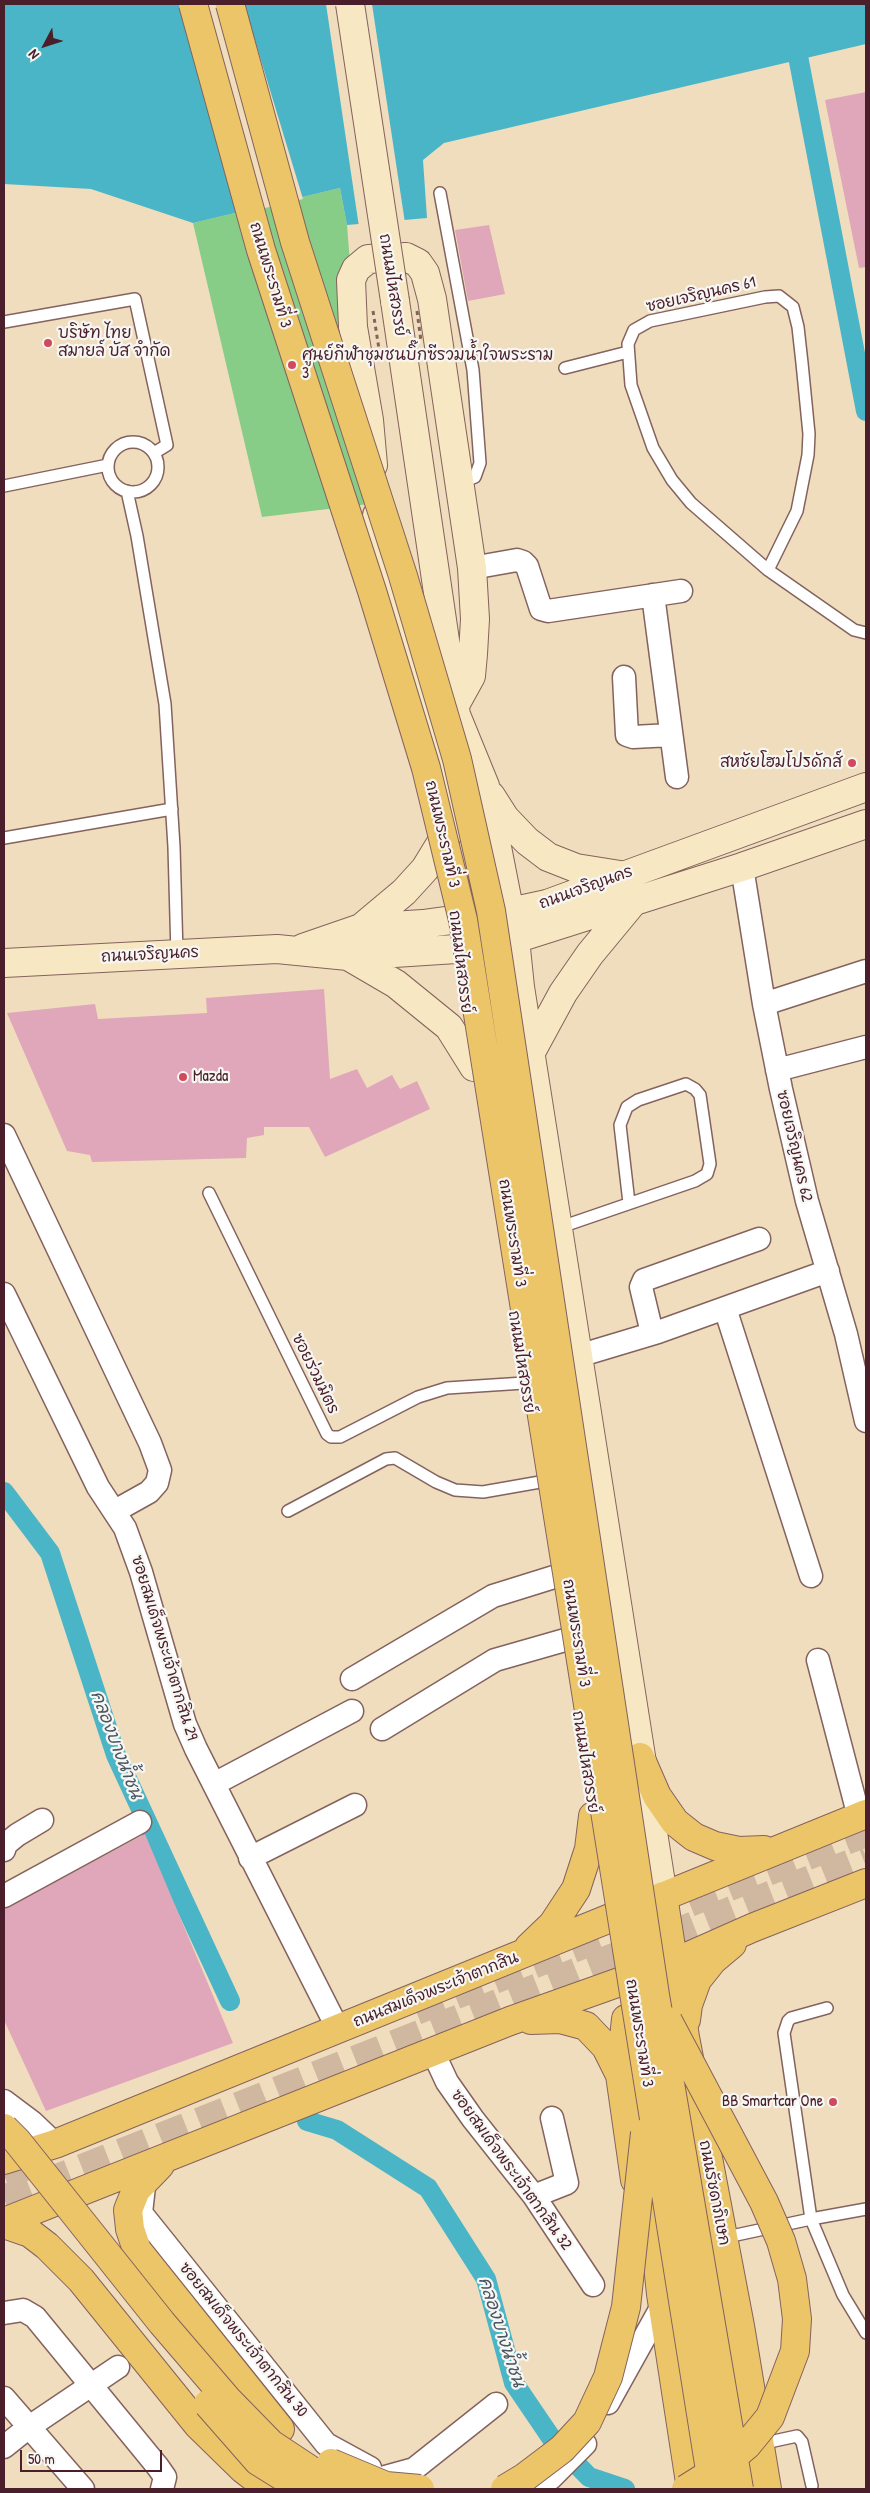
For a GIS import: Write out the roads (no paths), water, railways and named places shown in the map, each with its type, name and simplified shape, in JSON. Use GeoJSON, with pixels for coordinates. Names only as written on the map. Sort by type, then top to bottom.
{"type":"FeatureCollection","features":[{"type":"Feature","properties":{"kind":"main road","name":"ถนนพระรามที่ 3"},"geometry":{"type":"LineString","coordinates":[[193,4],[262,250],[372,591],[426,768],[463,920],[649,2098],[657,2190],[713,2489]]}},
{"type":"Feature","properties":{"kind":"main road","name":"ถนนพระรามที่ 3"},"geometry":{"type":"LineString","coordinates":[[230,4],[295,242],[403,576],[457,759],[491,911],[655,1995],[739,2489]]}},
{"type":"Feature","properties":{"kind":"main road","name":"ถนนมไหสวรรย์"},"geometry":{"type":"LineString","coordinates":[[350,4],[456,710],[485,786],[515,939],[558,1228],[663,1896]]}},
{"type":"Feature","properties":{"kind":"main road"},"geometry":{"type":"LineString","coordinates":[[448,778],[403,645],[381,555],[369,420],[353,328],[351,280],[356,269],[368,259],[406,257],[418,263],[425,273],[432,299],[472,568],[475,619],[470,676],[456,710]]}},
{"type":"Feature","properties":{"kind":"main road","name":"ถนนมไหสวรรย์"},"geometry":{"type":"LineString","coordinates":[[456,710],[448,778],[446,833],[456,949],[609,1918]]}},
{"type":"Feature","properties":{"kind":"main road"},"geometry":{"type":"LineString","coordinates":[[485,786],[505,818],[527,841],[548,857],[576,868],[623,875]]}},
{"type":"Feature","properties":{"kind":"main road","name":"ถนนเจริญนคร"},"geometry":{"type":"LineString","coordinates":[[297,950],[361,928],[454,920],[510,912],[548,904],[866,787]]}},
{"type":"Feature","properties":{"kind":"main road","name":"ถนนเจริญนคร"},"geometry":{"type":"LineString","coordinates":[[4,963],[278,949],[348,956],[456,949],[515,939],[742,867],[866,824]]}},
{"type":"Feature","properties":{"kind":"main road"},"geometry":{"type":"LineString","coordinates":[[361,928],[404,892],[424,869],[446,833]]}},
{"type":"Feature","properties":{"kind":"main road"},"geometry":{"type":"LineString","coordinates":[[531,1052],[563,993],[590,954],[633,902]]}},
{"type":"Feature","properties":{"kind":"main road"},"geometry":{"type":"LineString","coordinates":[[348,956],[396,984],[449,1028],[474,1067]]}},
{"type":"Feature","properties":{"kind":"main road"},"geometry":{"type":"LineString","coordinates":[[640,1757],[657,1796],[675,1822],[694,1837],[714,1846],[739,1851],[775,1850]]}},
{"type":"Feature","properties":{"kind":"main road","name":"ถนนสมเด็จพระเจ้าตากสิน"},"geometry":{"type":"LineString","coordinates":[[4,2160],[55,2144],[863,1815]]}},
{"type":"Feature","properties":{"kind":"main road"},"geometry":{"type":"LineString","coordinates":[[514,1958],[535,1942],[553,1924],[576,1889],[589,1849],[593,1816]]}},
{"type":"Feature","properties":{"kind":"main road"},"geometry":{"type":"LineString","coordinates":[[4,2223],[510,2021],[673,1963],[752,1928],[866,1883]]}},
{"type":"Feature","properties":{"kind":"main road","name":"ถนนรัชดาภิเษก"},"geometry":{"type":"LineString","coordinates":[[663,1896],[684,2037],[740,2326],[767,2489]]}},
{"type":"Feature","properties":{"kind":"main road"},"geometry":{"type":"LineString","coordinates":[[609,1918],[657,2190],[662,2300],[691,2489]]}},
{"type":"Feature","properties":{"kind":"main road"},"geometry":{"type":"LineString","coordinates":[[684,2037],[688,2005],[697,1980],[713,1960],[752,1928]]}},
{"type":"Feature","properties":{"kind":"main road"},"geometry":{"type":"LineString","coordinates":[[655,1995],[679,2045],[764,2202],[781,2241],[792,2279],[797,2319],[794,2351],[770,2417],[748,2445],[721,2467],[686,2489]]}},
{"type":"Feature","properties":{"kind":"main road"},"geometry":{"type":"LineString","coordinates":[[510,2021],[560,2019],[586,2026],[606,2047],[620,2075]]}},
{"type":"Feature","properties":{"kind":"main road"},"geometry":{"type":"LineString","coordinates":[[626,2019],[620,2075],[640,2220],[662,2300]]}},
{"type":"Feature","properties":{"kind":"main road"},"geometry":{"type":"LineString","coordinates":[[504,2489],[525,2477],[562,2448],[588,2422],[608,2377],[626,2307],[649,2098]]}},
{"type":"Feature","properties":{"kind":"main road"},"geometry":{"type":"LineString","coordinates":[[4,2128],[17,2141],[162,2323],[228,2400],[271,2444],[321,2477],[351,2489]]}},
{"type":"Feature","properties":{"kind":"main road"},"geometry":{"type":"LineString","coordinates":[[4,2154],[199,2393],[258,2461],[303,2489]]}},
{"type":"Feature","properties":{"kind":"main road"},"geometry":{"type":"LineString","coordinates":[[166,2159],[145,2178],[136,2190],[128,2210],[130,2229],[137,2250],[280,2429],[330,2462],[386,2486],[420,2489]]}},
{"type":"Feature","properties":{"kind":"main road"},"geometry":{"type":"LineString","coordinates":[[657,2190],[668,2177],[683,2172],[697,2174],[712,2185]]}},
{"type":"Feature","properties":{"kind":"main road"},"geometry":{"type":"LineString","coordinates":[[4,2223],[30,2233],[47,2246],[67,2266],[198,2425],[243,2469],[269,2489]]}},
{"type":"Feature","properties":{"kind":"street"},"geometry":{"type":"LineString","coordinates":[[472,568],[517,560],[523,562],[527,566],[541,609],[548,611],[682,591]]}},
{"type":"Feature","properties":{"kind":"street"},"geometry":{"type":"LineString","coordinates":[[653,595],[677,777]]}},
{"type":"Feature","properties":{"kind":"street"},"geometry":{"type":"LineString","coordinates":[[624,677],[627,735],[634,737],[671,735]]}},
{"type":"Feature","properties":{"kind":"street","name":"ซอยเจริญนคร 62"},"geometry":{"type":"LineString","coordinates":[[742,867],[764,1004],[777,1070],[807,1201],[846,1334],[866,1420]]}},
{"type":"Feature","properties":{"kind":"street"},"geometry":{"type":"LineString","coordinates":[[764,1004],[866,971]]}},
{"type":"Feature","properties":{"kind":"street"},"geometry":{"type":"LineString","coordinates":[[777,1070],[866,1047]]}},
{"type":"Feature","properties":{"kind":"street"},"geometry":{"type":"LineString","coordinates":[[4,1134],[146,1434],[160,1470],[157,1483],[149,1492],[115,1512]]}},
{"type":"Feature","properties":{"kind":"street"},"geometry":{"type":"LineString","coordinates":[[652,1334],[641,1288],[644,1280],[760,1239]]}},
{"type":"Feature","properties":{"kind":"street"},"geometry":{"type":"LineString","coordinates":[[578,1356],[652,1334],[828,1271]]}},
{"type":"Feature","properties":{"kind":"street","name":"ซอยสมเด็จพระเจ้าตากสิน 29"},"geometry":{"type":"LineString","coordinates":[[4,1294],[98,1486],[125,1528],[141,1572],[185,1724],[250,1858],[338,2029]]}},
{"type":"Feature","properties":{"kind":"street"},"geometry":{"type":"LineString","coordinates":[[725,1308],[811,1576]]}},
{"type":"Feature","properties":{"kind":"street"},"geometry":{"type":"LineString","coordinates":[[352,1679],[493,1596],[554,1577]]}},
{"type":"Feature","properties":{"kind":"street"},"geometry":{"type":"LineString","coordinates":[[382,1729],[495,1660],[565,1640]]}},
{"type":"Feature","properties":{"kind":"street"},"geometry":{"type":"LineString","coordinates":[[818,1660],[863,1815]]}},
{"type":"Feature","properties":{"kind":"street"},"geometry":{"type":"LineString","coordinates":[[214,1784],[352,1711]]}},
{"type":"Feature","properties":{"kind":"street"},"geometry":{"type":"LineString","coordinates":[[250,1858],[355,1805]]}},
{"type":"Feature","properties":{"kind":"street"},"geometry":{"type":"LineString","coordinates":[[4,1850],[6,1844],[17,1835],[42,1820]]}},
{"type":"Feature","properties":{"kind":"street"},"geometry":{"type":"LineString","coordinates":[[4,1896],[140,1822]]}},
{"type":"Feature","properties":{"kind":"street","name":"ซอยสมเด็จพระเจ้าตากสิน 32"},"geometry":{"type":"LineString","coordinates":[[433,2052],[447,2082],[473,2119],[534,2196],[593,2285]]}},
{"type":"Feature","properties":{"kind":"street"},"geometry":{"type":"LineString","coordinates":[[4,2101],[32,2122],[55,2144]]}},
{"type":"Feature","properties":{"kind":"street"},"geometry":{"type":"LineString","coordinates":[[534,2196],[567,2184],[552,2118]]}},
{"type":"Feature","properties":{"kind":"street","name":"ซอยสมเด็จพระเจ้าตากสิน 30"},"geometry":{"type":"LineString","coordinates":[[145,2178],[141,2213],[326,2444],[409,2489]]}},
{"type":"Feature","properties":{"kind":"street"},"geometry":{"type":"LineString","coordinates":[[531,2489],[551,2478],[587,2442],[662,2300]]}},
{"type":"Feature","properties":{"kind":"street"},"geometry":{"type":"LineString","coordinates":[[4,2313],[23,2310],[35,2317],[158,2467],[165,2477],[162,2489]]}},
{"type":"Feature","properties":{"kind":"street"},"geometry":{"type":"LineString","coordinates":[[4,2447],[29,2426],[118,2367]]}},
{"type":"Feature","properties":{"kind":"street"},"geometry":{"type":"LineString","coordinates":[[4,2398],[83,2489]]}},
{"type":"Feature","properties":{"kind":"street"},"geometry":{"type":"LineString","coordinates":[[385,2477],[414,2470],[496,2404]]}},
{"type":"Feature","properties":{"kind":"lane"},"geometry":{"type":"LineString","coordinates":[[440,193],[472,370],[480,463],[475,477],[459,483]]}},
{"type":"Feature","properties":{"kind":"lane","name":"ซอยเจริญนคร 61"},"geometry":{"type":"LineString","coordinates":[[768,570],[796,511],[808,454],[809,434],[803,372],[798,327],[792,307],[779,296],[765,297],[650,321],[634,330],[628,344],[631,385],[653,448],[672,480],[692,503],[768,570],[854,630],[866,633]]}},
{"type":"Feature","properties":{"kind":"lane"},"geometry":{"type":"LineString","coordinates":[[4,322],[135,299],[167,445],[154,453]]}},
{"type":"Feature","properties":{"kind":"lane"},"geometry":{"type":"LineString","coordinates":[[565,368],[628,352]]}},
{"type":"Feature","properties":{"kind":"lane"},"geometry":{"type":"LineString","coordinates":[[127,491],[144,489],[151,484],[158,469],[154,453],[142,444],[126,442],[114,451],[108,465],[113,481],[127,491],[138,536],[165,704],[172,808],[177,954]]}},
{"type":"Feature","properties":{"kind":"lane"},"geometry":{"type":"LineString","coordinates":[[4,486],[108,465]]}},
{"type":"Feature","properties":{"kind":"lane"},"geometry":{"type":"LineString","coordinates":[[4,838],[172,808]]}},
{"type":"Feature","properties":{"kind":"lane"},"geometry":{"type":"LineString","coordinates":[[558,1228],[695,1180],[707,1174],[710,1164],[700,1095],[695,1089],[686,1084],[638,1100],[627,1107],[620,1125],[629,1203]]}},
{"type":"Feature","properties":{"kind":"lane","name":"ซอยร่วมมิตร"},"geometry":{"type":"LineString","coordinates":[[209,1193],[326,1434],[331,1437],[340,1437],[418,1396],[447,1388],[524,1383]]}},
{"type":"Feature","properties":{"kind":"lane"},"geometry":{"type":"LineString","coordinates":[[288,1511],[386,1458],[395,1458],[436,1482],[455,1490],[483,1492],[540,1482]]}},
{"type":"Feature","properties":{"kind":"lane"},"geometry":{"type":"LineString","coordinates":[[827,2008],[791,2018],[784,2033],[811,2219],[843,2295],[866,2333]]}},
{"type":"Feature","properties":{"kind":"lane"},"geometry":{"type":"LineString","coordinates":[[722,2238],[811,2219],[866,2210]]}},
{"type":"Feature","properties":{"kind":"lane"},"geometry":{"type":"LineString","coordinates":[[759,2444],[797,2436],[802,2442],[812,2486]]}},
{"type":"Feature","properties":{"kind":"water"},"geometry":{"type":"Polygon","coordinates":[[[4,4],[866,4],[866,44],[444,143],[423,160],[427,218],[347,225],[340,188],[193,223],[91,189],[4,184],[4,4]]]}},
{"type":"Feature","properties":{"kind":"waterway"},"geometry":{"type":"LineString","coordinates":[[788,4],[866,411]]}},
{"type":"Feature","properties":{"kind":"waterway","name":"คลองบางน้ำชน"},"geometry":{"type":"LineString","coordinates":[[4,1492],[50,1553],[116,1755],[230,2001]]}},
{"type":"Feature","properties":{"kind":"waterway","name":"คลองบางน้ำชน"},"geometry":{"type":"LineString","coordinates":[[307,2121],[337,2130],[428,2188],[486,2279],[514,2383],[552,2439],[589,2477],[625,2489]]}},
{"type":"Feature","properties":{"kind":"tunnel"},"geometry":{"type":"LineString","coordinates":[[416,2011],[866,1833]]}},
{"type":"Feature","properties":{"kind":"tunnel"},"geometry":{"type":"LineString","coordinates":[[4,2199],[866,1857]]}},
{"type":"Feature","properties":{"kind":"tunnel"},"geometry":{"type":"LineString","coordinates":[[4,2175],[47,2158]]}},
{"type":"Feature","properties":{"kind":"place","name":"บริษัท ไทย สมายล์ บัส จำกัด"},"geometry":{"type":"Point","coordinates":[48,343]}},
{"type":"Feature","properties":{"kind":"place","name":"ศูนย์กีฬาชุมชนบิ๊กซีรวมน้ำใจพระราม 3"},"geometry":{"type":"Point","coordinates":[292,365]}},
{"type":"Feature","properties":{"kind":"place","name":"สหชัยโฮมโปรดักส์"},"geometry":{"type":"Point","coordinates":[852,763]}},
{"type":"Feature","properties":{"kind":"place","name":"Mazda"},"geometry":{"type":"Point","coordinates":[183,1077]}},
{"type":"Feature","properties":{"kind":"place","name":"BB Smartcar One"},"geometry":{"type":"Point","coordinates":[833,2102]}}]}
